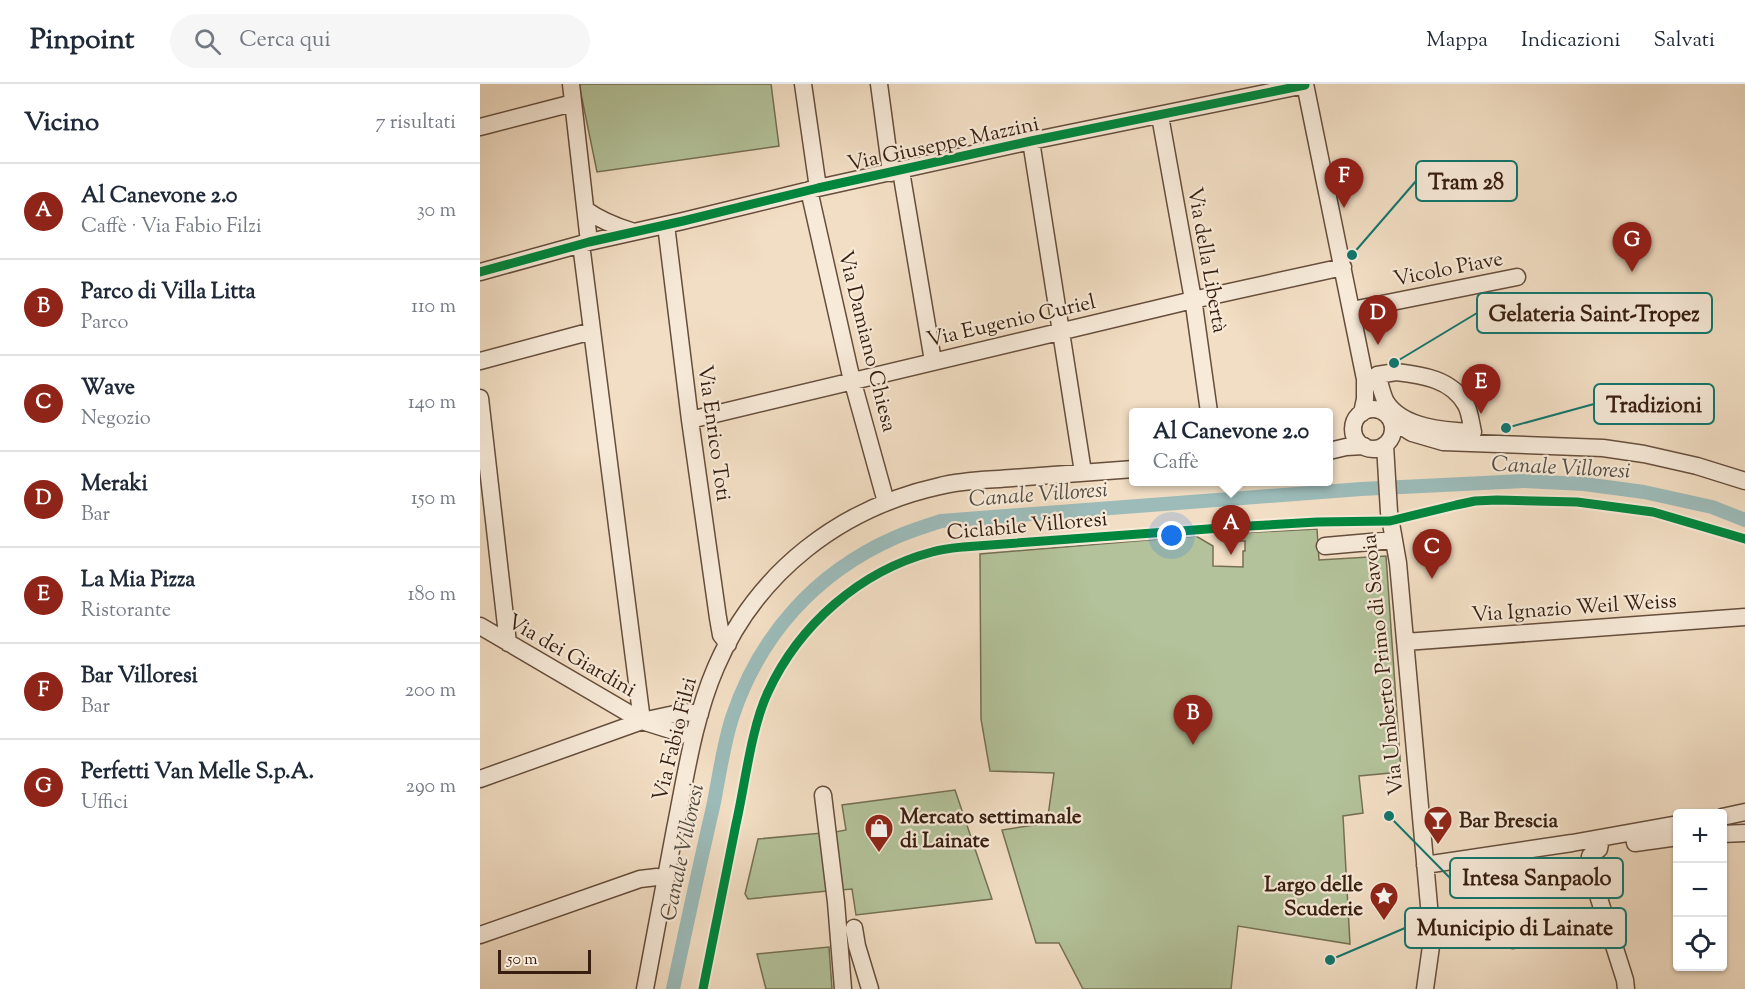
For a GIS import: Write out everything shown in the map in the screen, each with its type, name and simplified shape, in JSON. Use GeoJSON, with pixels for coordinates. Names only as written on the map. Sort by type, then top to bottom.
{"type":"FeatureCollection","features":[{"type":"Feature","properties":{"kind":"street"},"geometry":{"type":"LineString","coordinates":[[571,84],[586,210],[585,243],[592,331],[642,722]]}},
{"type":"Feature","properties":{"kind":"street","name":"Via Damiano Chiesa"},"geometry":{"type":"LineString","coordinates":[[803,84],[813,189],[852,380],[886,502]]}},
{"type":"Feature","properties":{"kind":"street"},"geometry":{"type":"LineString","coordinates":[[879,84],[933,361]]}},
{"type":"Feature","properties":{"kind":"street","name":"Via Giuseppe Mazzini"},"geometry":{"type":"LineString","coordinates":[[480,272],[585,243],[813,189],[1305,84]]}},
{"type":"Feature","properties":{"kind":"street","name":"Via Umberto Primo di Savoia"},"geometry":{"type":"LineString","coordinates":[[1305,84],[1352,310],[1387,434],[1389,512],[1398,563],[1406,642],[1432,939],[1427,989]]}},
{"type":"Feature","properties":{"kind":"street"},"geometry":{"type":"LineString","coordinates":[[480,128],[573,103]]}},
{"type":"Feature","properties":{"kind":"street","name":"Via della Libertà"},"geometry":{"type":"LineString","coordinates":[[1160,116],[1193,300],[1208,408]]}},
{"type":"Feature","properties":{"kind":"street"},"geometry":{"type":"LineString","coordinates":[[1031,141],[1083,472]]}},
{"type":"Feature","properties":{"kind":"street"},"geometry":{"type":"LineString","coordinates":[[586,210],[612,225],[634,232]]}},
{"type":"Feature","properties":{"kind":"street","name":"Via Enrico Toti"},"geometry":{"type":"LineString","coordinates":[[666,225],[690,420],[721,635],[728,644]]}},
{"type":"Feature","properties":{"kind":"street","name":"Via Eugenio Curiel"},"geometry":{"type":"LineString","coordinates":[[690,420],[1193,300],[1343,267]]}},
{"type":"Feature","properties":{"kind":"street","name":"Vicolo Piave"},"geometry":{"type":"LineString","coordinates":[[1352,310],[1517,277]]}},
{"type":"Feature","properties":{"kind":"street"},"geometry":{"type":"LineString","coordinates":[[480,361],[592,331]]}},
{"type":"Feature","properties":{"kind":"street"},"geometry":{"type":"LineString","coordinates":[[1396,372],[1436,379],[1454,390],[1466,405],[1473,432],[1443,430],[1404,420],[1386,403],[1371,377],[1396,372]]}},
{"type":"Feature","properties":{"kind":"street","name":"Via Umberto Primo di Savoia"},"geometry":{"type":"LineString","coordinates":[[1362,412],[1371,377]]}},
{"type":"Feature","properties":{"kind":"street"},"geometry":{"type":"LineString","coordinates":[[480,398],[508,643]]}},
{"type":"Feature","properties":{"kind":"street"},"geometry":{"type":"LineString","coordinates":[[1333,449],[1343,442],[1362,412],[1374,409],[1387,434]]}},
{"type":"Feature","properties":{"kind":"street"},"geometry":{"type":"LineString","coordinates":[[1353,429],[1356,439],[1364,447]]}},
{"type":"Feature","properties":{"kind":"street"},"geometry":{"type":"LineString","coordinates":[[1333,450],[1375,448],[1387,434],[1412,433],[1428,439],[1453,443],[1603,448],[1644,454],[1697,466],[1745,481]]}},
{"type":"Feature","properties":{"kind":"street","name":"Via Fabio Filzi"},"geometry":{"type":"LineString","coordinates":[[645,989],[693,737],[700,714],[716,667],[728,644],[759,594],[779,572],[835,528],[886,502],[909,494],[941,485],[973,481],[1129,469]]}},
{"type":"Feature","properties":{"kind":"street"},"geometry":{"type":"LineString","coordinates":[[1325,546],[1394,540]]}},
{"type":"Feature","properties":{"kind":"street","name":"Via Ignazio Weil Weiss"},"geometry":{"type":"LineString","coordinates":[[1406,642],[1745,617]]}},
{"type":"Feature","properties":{"kind":"street","name":"Via dei Giardini"},"geometry":{"type":"LineString","coordinates":[[480,626],[642,722],[693,737]]}},
{"type":"Feature","properties":{"kind":"street"},"geometry":{"type":"LineString","coordinates":[[480,779],[642,722],[684,712],[700,714]]}},
{"type":"Feature","properties":{"kind":"street"},"geometry":{"type":"LineString","coordinates":[[823,795],[836,902],[843,989]]}},
{"type":"Feature","properties":{"kind":"street"},"geometry":{"type":"LineString","coordinates":[[1727,816],[1743,813],[1744,822],[1744,833],[1727,834]]}},
{"type":"Feature","properties":{"kind":"street"},"geometry":{"type":"LineString","coordinates":[[1626,989],[1589,867],[1590,856],[1600,843],[1673,825]]}},
{"type":"Feature","properties":{"kind":"street"},"geometry":{"type":"LineString","coordinates":[[1425,865],[1576,842],[1600,843],[1673,837]]}},
{"type":"Feature","properties":{"kind":"street"},"geometry":{"type":"LineString","coordinates":[[480,935],[640,879],[657,877],[666,879]]}},
{"type":"Feature","properties":{"kind":"street"},"geometry":{"type":"LineString","coordinates":[[854,928],[870,989]]}},
{"type":"Feature","properties":{"kind":"street"},"geometry":{"type":"LineString","coordinates":[[1431,931],[1513,940]]}},
{"type":"Feature","properties":{"kind":"green space"},"geometry":{"type":"Polygon","coordinates":[[[579,84],[771,84],[779,146],[597,172],[579,84]]]}},
{"type":"Feature","properties":{"kind":"green space"},"geometry":{"type":"Polygon","coordinates":[[[1317,529],[1319,560],[1386,556],[1401,772],[1359,776],[1363,813],[1343,816],[1350,944],[1238,926],[1231,989],[1083,989],[1059,943],[1036,943],[1002,830],[1047,823],[1054,773],[990,771],[981,719],[980,554],[1196,536],[1213,546],[1213,566],[1243,567],[1245,541],[1240,541],[1240,533],[1317,529]]]}},
{"type":"Feature","properties":{"kind":"green space"},"geometry":{"type":"Polygon","coordinates":[[[955,790],[992,899],[856,915],[852,889],[841,890],[835,832],[846,830],[842,805],[955,790]]]}},
{"type":"Feature","properties":{"kind":"green space"},"geometry":{"type":"Polygon","coordinates":[[[822,833],[827,891],[748,899],[745,894],[758,839],[822,833]]]}},
{"type":"Feature","properties":{"kind":"green space"},"geometry":{"type":"Polygon","coordinates":[[[829,947],[832,989],[766,989],[757,954],[829,947]]]}},
{"type":"Feature","properties":{"kind":"waterway","name":"Canale Villoresi"},"geometry":{"type":"LineString","coordinates":[[673,989],[726,740],[743,688],[774,634],[815,589],[839,569],[865,552],[900,535],[941,521],[1361,489],[1524,481],[1584,484],[1644,492],[1712,507],[1745,520]]}},
{"type":"Feature","properties":{"kind":"cycle path"},"geometry":{"type":"LineString","coordinates":[[480,272],[589,242],[818,188],[1031,141],[1305,85]]}},
{"type":"Feature","properties":{"kind":"cycle path","name":"Ciclabile Villoresi"},"geometry":{"type":"LineString","coordinates":[[703,989],[753,739],[762,706],[781,668],[815,623],[835,604],[880,572],[936,551],[963,547],[1249,526],[1390,521],[1475,501],[1497,500],[1577,502],[1653,512],[1745,539]]}},
{"type":"Feature","properties":{"kind":"place","name":"Bar Villoresi"},"geometry":{"type":"Point","coordinates":[1344,208]}},
{"type":"Feature","properties":{"kind":"place","name":"Tram 28"},"geometry":{"type":"Point","coordinates":[1352,255]}},
{"type":"Feature","properties":{"kind":"place","name":"Perfetti Van Melle S.p.A."},"geometry":{"type":"Point","coordinates":[1632,272]}},
{"type":"Feature","properties":{"kind":"place","name":"Meraki"},"geometry":{"type":"Point","coordinates":[1378,345]}},
{"type":"Feature","properties":{"kind":"place","name":"Gelateria Saint-Tropez"},"geometry":{"type":"Point","coordinates":[1394,363]}},
{"type":"Feature","properties":{"kind":"place","name":"La Mia Pizza"},"geometry":{"type":"Point","coordinates":[1481,414]}},
{"type":"Feature","properties":{"kind":"place","name":"Tradizioni"},"geometry":{"type":"Point","coordinates":[1506,428]}},
{"type":"Feature","properties":{"kind":"place","name":"Al Canevone 2.0"},"geometry":{"type":"Point","coordinates":[1231,555]}},
{"type":"Feature","properties":{"kind":"place","name":"Wave"},"geometry":{"type":"Point","coordinates":[1432,579]}},
{"type":"Feature","properties":{"kind":"place","name":"Parco di Villa Litta"},"geometry":{"type":"Point","coordinates":[1193,745]}},
{"type":"Feature","properties":{"kind":"place","name":"Intesa Sanpaolo"},"geometry":{"type":"Point","coordinates":[1389,816]}},
{"type":"Feature","properties":{"kind":"place","name":"Bar Brescia"},"geometry":{"type":"Point","coordinates":[1438,846]}},
{"type":"Feature","properties":{"kind":"place","name":"Mercato settimanale di Lainate"},"geometry":{"type":"Point","coordinates":[879,854]}},
{"type":"Feature","properties":{"kind":"place","name":"Largo delle Scuderie"},"geometry":{"type":"Point","coordinates":[1384,922]}},
{"type":"Feature","properties":{"kind":"place","name":"Municipio di Lainate"},"geometry":{"type":"Point","coordinates":[1330,960]}}]}
